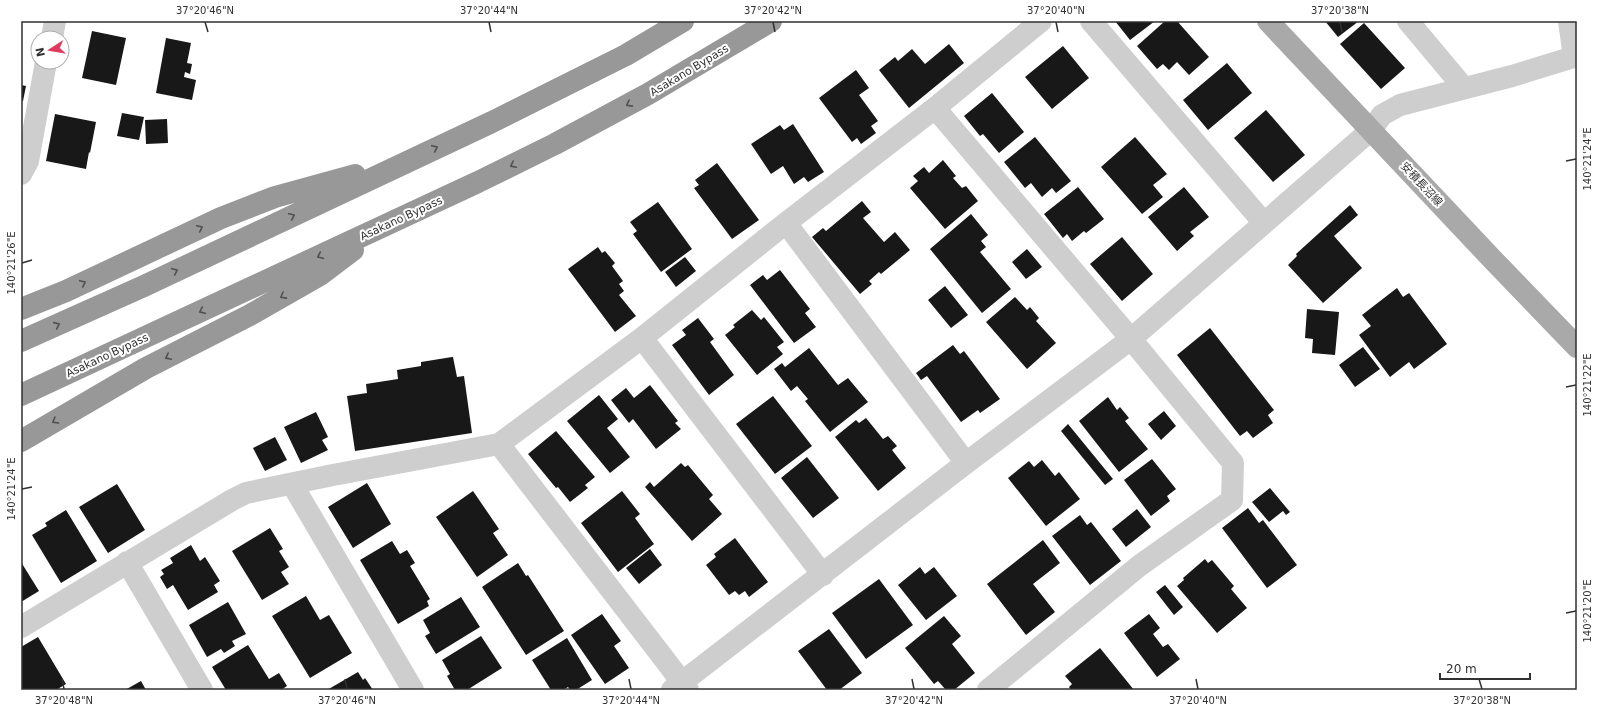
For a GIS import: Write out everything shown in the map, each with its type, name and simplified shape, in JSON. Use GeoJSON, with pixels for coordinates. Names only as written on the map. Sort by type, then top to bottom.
{"type":"FeatureCollection","features":[{"type":"Feature","properties":{"kind":"highway"},"geometry":{"type":"LineString","coordinates":[[21,341],[144,286],[492,122],[626,55],[683,21]]}},
{"type":"Feature","properties":{"kind":"highway","name":"Asakano Bypass"},"geometry":{"type":"LineString","coordinates":[[21,395],[478,182],[556,144],[648,94],[771,21]]}},
{"type":"Feature","properties":{"kind":"highway"},"geometry":{"type":"LineString","coordinates":[[21,309],[66,291],[221,218],[275,197],[408,161]]}},
{"type":"Feature","properties":{"kind":"highway"},"geometry":{"type":"LineString","coordinates":[[21,441],[146,368],[250,315],[320,275],[384,226]]}},
{"type":"Feature","properties":{"kind":"main road","name":"安積長沼線"},"geometry":{"type":"LineString","coordinates":[[1268,21],[1577,347]]}},
{"type":"Feature","properties":{"kind":"street"},"geometry":{"type":"LineString","coordinates":[[21,627],[127,562],[246,493],[499,444],[642,338],[786,223],[935,108],[1041,21]]}},
{"type":"Feature","properties":{"kind":"street"},"geometry":{"type":"LineString","coordinates":[[1091,21],[1264,223]]}},
{"type":"Feature","properties":{"kind":"street"},"geometry":{"type":"LineString","coordinates":[[1408,21],[1464,88]]}},
{"type":"Feature","properties":{"kind":"street"},"geometry":{"type":"LineString","coordinates":[[499,444],[681,688],[966,463],[1131,339],[1371,130],[1382,115],[1400,105],[1512,76],[1575,56],[1569,21]]}},
{"type":"Feature","properties":{"kind":"street"},"geometry":{"type":"LineString","coordinates":[[21,174],[28,161],[45,70]]}},
{"type":"Feature","properties":{"kind":"street"},"geometry":{"type":"LineString","coordinates":[[935,108],[1131,339],[1233,463],[1232,500],[1140,566],[988,690]]}},
{"type":"Feature","properties":{"kind":"street"},"geometry":{"type":"LineString","coordinates":[[786,223],[966,463]]}},
{"type":"Feature","properties":{"kind":"street"},"geometry":{"type":"LineString","coordinates":[[642,338],[823,575]]}},
{"type":"Feature","properties":{"kind":"street"},"geometry":{"type":"LineString","coordinates":[[292,484],[413,690]]}},
{"type":"Feature","properties":{"kind":"street"},"geometry":{"type":"LineString","coordinates":[[127,562],[202,690]]}},
{"type":"Feature","properties":{"kind":"building"},"geometry":{"type":"Polygon","coordinates":[[[1115,21],[1155,21],[1130,40],[1115,21]]]}},
{"type":"Feature","properties":{"kind":"building"},"geometry":{"type":"Polygon","coordinates":[[[1165,21],[1177,21],[1209,57],[1189,75],[1177,62],[1169,70],[1163,64],[1157,69],[1137,46],[1165,21]]]}},
{"type":"Feature","properties":{"kind":"building"},"geometry":{"type":"Polygon","coordinates":[[[1325,21],[1359,21],[1338,37],[1325,21]]]}},
{"type":"Feature","properties":{"kind":"building"},"geometry":{"type":"Polygon","coordinates":[[[1364,23],[1405,68],[1381,89],[1340,44],[1364,23]]]}},
{"type":"Feature","properties":{"kind":"building"},"geometry":{"type":"Polygon","coordinates":[[[92,31],[126,38],[116,85],[82,78],[92,31]]]}},
{"type":"Feature","properties":{"kind":"building"},"geometry":{"type":"Polygon","coordinates":[[[166,38],[191,43],[187,63],[192,64],[190,74],[185,72],[184,77],[196,80],[192,100],[156,93],[166,38]]]}},
{"type":"Feature","properties":{"kind":"building"},"geometry":{"type":"Polygon","coordinates":[[[949,44],[964,63],[909,108],[879,70],[895,57],[898,61],[912,49],[925,64],[949,44]]]}},
{"type":"Feature","properties":{"kind":"building"},"geometry":{"type":"Polygon","coordinates":[[[1063,46],[1089,78],[1052,109],[1025,77],[1063,46]]]}},
{"type":"Feature","properties":{"kind":"building"},"geometry":{"type":"Polygon","coordinates":[[[1227,63],[1252,93],[1208,130],[1183,100],[1227,63]]]}},
{"type":"Feature","properties":{"kind":"building"},"geometry":{"type":"Polygon","coordinates":[[[856,70],[869,88],[859,95],[878,121],[871,126],[876,133],[861,144],[857,138],[852,142],[819,98],[856,70]]]}},
{"type":"Feature","properties":{"kind":"building"},"geometry":{"type":"Polygon","coordinates":[[[21,85],[26,86],[23,101],[21,101],[21,85]]]}},
{"type":"Feature","properties":{"kind":"building"},"geometry":{"type":"Polygon","coordinates":[[[992,93],[1024,132],[999,153],[983,134],[980,136],[964,116],[992,93]]]}},
{"type":"Feature","properties":{"kind":"building"},"geometry":{"type":"Polygon","coordinates":[[[1266,110],[1305,155],[1273,182],[1234,138],[1266,110]]]}},
{"type":"Feature","properties":{"kind":"building"},"geometry":{"type":"Polygon","coordinates":[[[122,113],[144,117],[139,140],[117,136],[122,113]]]}},
{"type":"Feature","properties":{"kind":"building"},"geometry":{"type":"Polygon","coordinates":[[[55,114],[96,122],[86,169],[46,161],[55,114]]]}},
{"type":"Feature","properties":{"kind":"building"},"geometry":{"type":"Polygon","coordinates":[[[167,119],[168,143],[146,144],[145,120],[167,119]]]}},
{"type":"Feature","properties":{"kind":"building"},"geometry":{"type":"Polygon","coordinates":[[[793,124],[824,172],[808,182],[804,177],[794,184],[783,166],[771,174],[751,144],[780,125],[784,130],[793,124]]]}},
{"type":"Feature","properties":{"kind":"building"},"geometry":{"type":"Polygon","coordinates":[[[1035,137],[1071,181],[1056,193],[1052,188],[1042,197],[1031,183],[1025,188],[1004,162],[1035,137]]]}},
{"type":"Feature","properties":{"kind":"building"},"geometry":{"type":"Polygon","coordinates":[[[1135,137],[1167,174],[1153,185],[1163,197],[1142,214],[1101,167],[1135,137]]]}},
{"type":"Feature","properties":{"kind":"building"},"geometry":{"type":"Polygon","coordinates":[[[943,160],[956,176],[953,178],[962,188],[966,186],[978,201],[945,229],[910,188],[918,181],[913,176],[924,167],[929,173],[943,160]]]}},
{"type":"Feature","properties":{"kind":"building"},"geometry":{"type":"Polygon","coordinates":[[[717,163],[759,220],[732,239],[694,188],[699,185],[695,180],[717,163]]]}},
{"type":"Feature","properties":{"kind":"building"},"geometry":{"type":"Polygon","coordinates":[[[1078,187],[1104,219],[1086,233],[1084,231],[1072,241],[1067,234],[1063,238],[1044,214],[1078,187]]]}},
{"type":"Feature","properties":{"kind":"building"},"geometry":{"type":"Polygon","coordinates":[[[1184,187],[1209,217],[1190,232],[1194,236],[1177,251],[1148,217],[1184,187]]]}},
{"type":"Feature","properties":{"kind":"building"},"geometry":{"type":"Polygon","coordinates":[[[862,201],[871,212],[863,218],[884,242],[895,232],[910,250],[881,274],[879,272],[869,281],[872,284],[860,294],[812,237],[823,228],[826,231],[862,201]]]}},
{"type":"Feature","properties":{"kind":"building"},"geometry":{"type":"Polygon","coordinates":[[[658,202],[692,249],[661,272],[633,234],[637,231],[630,222],[658,202]]]}},
{"type":"Feature","properties":{"kind":"building"},"geometry":{"type":"Polygon","coordinates":[[[1350,205],[1358,215],[1334,236],[1362,268],[1323,303],[1288,265],[1297,256],[1296,254],[1350,205]]]}},
{"type":"Feature","properties":{"kind":"building"},"geometry":{"type":"Polygon","coordinates":[[[971,214],[988,235],[981,241],[986,247],[980,252],[1011,289],[982,313],[930,249],[971,214]]]}},
{"type":"Feature","properties":{"kind":"building"},"geometry":{"type":"Polygon","coordinates":[[[1122,237],[1153,274],[1122,301],[1090,264],[1122,237]]]}},
{"type":"Feature","properties":{"kind":"building"},"geometry":{"type":"Polygon","coordinates":[[[598,247],[602,253],[605,251],[615,263],[612,266],[623,281],[619,284],[624,291],[619,295],[636,316],[615,332],[568,269],[598,247]]]}},
{"type":"Feature","properties":{"kind":"building"},"geometry":{"type":"Polygon","coordinates":[[[1027,249],[1042,267],[1026,279],[1012,262],[1027,249]]]}},
{"type":"Feature","properties":{"kind":"building"},"geometry":{"type":"Polygon","coordinates":[[[685,257],[696,271],[676,287],[665,272],[685,257]]]}},
{"type":"Feature","properties":{"kind":"building"},"geometry":{"type":"Polygon","coordinates":[[[780,270],[810,309],[805,313],[816,327],[794,343],[750,285],[763,275],[767,280],[780,270]]]}},
{"type":"Feature","properties":{"kind":"building"},"geometry":{"type":"Polygon","coordinates":[[[945,286],[968,315],[951,328],[928,300],[945,286]]]}},
{"type":"Feature","properties":{"kind":"building"},"geometry":{"type":"Polygon","coordinates":[[[1397,288],[1403,297],[1409,293],[1447,344],[1414,369],[1409,362],[1390,377],[1359,335],[1371,326],[1362,315],[1397,288]]]}},
{"type":"Feature","properties":{"kind":"building"},"geometry":{"type":"Polygon","coordinates":[[[1015,297],[1027,310],[1030,307],[1039,318],[1036,321],[1056,343],[1027,369],[986,322],[1015,297]]]}},
{"type":"Feature","properties":{"kind":"building"},"geometry":{"type":"Polygon","coordinates":[[[1307,309],[1339,312],[1335,355],[1312,353],[1313,339],[1305,338],[1307,309]]]}},
{"type":"Feature","properties":{"kind":"building"},"geometry":{"type":"Polygon","coordinates":[[[752,310],[761,320],[764,317],[784,342],[777,347],[783,354],[757,375],[725,335],[735,327],[733,325],[752,310]]]}},
{"type":"Feature","properties":{"kind":"building"},"geometry":{"type":"Polygon","coordinates":[[[698,318],[714,339],[710,342],[734,375],[709,395],[672,345],[686,335],[682,330],[698,318]]]}},
{"type":"Feature","properties":{"kind":"building"},"geometry":{"type":"Polygon","coordinates":[[[1210,328],[1274,410],[1268,415],[1273,423],[1253,438],[1247,431],[1240,436],[1177,355],[1210,328]]]}},
{"type":"Feature","properties":{"kind":"building"},"geometry":{"type":"Polygon","coordinates":[[[953,345],[960,354],[964,351],[1000,399],[980,413],[978,410],[961,422],[927,376],[921,380],[916,373],[953,345]]]}},
{"type":"Feature","properties":{"kind":"building"},"geometry":{"type":"Polygon","coordinates":[[[1363,347],[1380,369],[1355,387],[1339,365],[1363,347]]]}},
{"type":"Feature","properties":{"kind":"building"},"geometry":{"type":"Polygon","coordinates":[[[809,348],[838,385],[848,378],[868,402],[830,432],[805,401],[808,399],[797,386],[791,391],[774,369],[782,363],[785,367],[809,348]]]}},
{"type":"Feature","properties":{"kind":"building"},"geometry":{"type":"Polygon","coordinates":[[[453,357],[457,377],[464,376],[472,433],[355,451],[347,396],[367,393],[366,384],[398,379],[397,370],[421,366],[421,362],[453,357]]]}},
{"type":"Feature","properties":{"kind":"building"},"geometry":{"type":"Polygon","coordinates":[[[650,385],[678,421],[675,423],[681,429],[656,449],[633,419],[629,423],[611,400],[626,388],[634,398],[650,385]]]}},
{"type":"Feature","properties":{"kind":"building"},"geometry":{"type":"Polygon","coordinates":[[[599,395],[618,419],[607,428],[630,457],[610,473],[567,421],[599,395]]]}},
{"type":"Feature","properties":{"kind":"building"},"geometry":{"type":"Polygon","coordinates":[[[773,396],[812,446],[775,474],[736,424],[773,396]]]}},
{"type":"Feature","properties":{"kind":"building"},"geometry":{"type":"Polygon","coordinates":[[[1108,397],[1117,410],[1120,407],[1129,418],[1125,421],[1148,449],[1119,472],[1079,421],[1108,397]]]}},
{"type":"Feature","properties":{"kind":"building"},"geometry":{"type":"Polygon","coordinates":[[[1164,411],[1176,426],[1161,440],[1148,424],[1164,411]]]}},
{"type":"Feature","properties":{"kind":"building"},"geometry":{"type":"Polygon","coordinates":[[[316,412],[328,437],[322,440],[328,450],[301,463],[284,427],[316,412]]]}},
{"type":"Feature","properties":{"kind":"building"},"geometry":{"type":"Polygon","coordinates":[[[866,418],[883,439],[888,436],[897,446],[892,450],[906,468],[878,491],[835,437],[856,420],[859,423],[866,418]]]}},
{"type":"Feature","properties":{"kind":"building"},"geometry":{"type":"Polygon","coordinates":[[[1068,424],[1113,479],[1105,485],[1061,431],[1068,424]]]}},
{"type":"Feature","properties":{"kind":"building"},"geometry":{"type":"Polygon","coordinates":[[[556,431],[595,477],[585,485],[588,488],[570,502],[558,487],[556,488],[528,454],[556,431]]]}},
{"type":"Feature","properties":{"kind":"building"},"geometry":{"type":"Polygon","coordinates":[[[275,437],[287,460],[265,471],[253,448],[275,437]]]}},
{"type":"Feature","properties":{"kind":"building"},"geometry":{"type":"Polygon","coordinates":[[[807,457],[839,498],[813,518],[781,478],[807,457]]]}},
{"type":"Feature","properties":{"kind":"building"},"geometry":{"type":"Polygon","coordinates":[[[1152,459],[1176,489],[1167,496],[1170,501],[1151,516],[1124,480],[1152,459]]]}},
{"type":"Feature","properties":{"kind":"building"},"geometry":{"type":"Polygon","coordinates":[[[1042,460],[1055,476],[1059,472],[1080,499],[1046,526],[1008,478],[1029,461],[1034,467],[1042,460]]]}},
{"type":"Feature","properties":{"kind":"building"},"geometry":{"type":"Polygon","coordinates":[[[681,463],[685,467],[688,465],[713,495],[709,499],[722,514],[692,541],[645,487],[650,482],[654,487],[681,463]]]}},
{"type":"Feature","properties":{"kind":"building"},"geometry":{"type":"Polygon","coordinates":[[[367,483],[391,524],[353,548],[328,507],[367,483]]]}},
{"type":"Feature","properties":{"kind":"building"},"geometry":{"type":"Polygon","coordinates":[[[117,484],[145,530],[108,553],[79,507],[117,484]]]}},
{"type":"Feature","properties":{"kind":"building"},"geometry":{"type":"Polygon","coordinates":[[[1270,488],[1290,512],[1286,515],[1283,511],[1269,522],[1252,502],[1270,488]]]}},
{"type":"Feature","properties":{"kind":"building"},"geometry":{"type":"Polygon","coordinates":[[[473,491],[499,529],[493,533],[508,555],[477,577],[436,517],[473,491]]]}},
{"type":"Feature","properties":{"kind":"building"},"geometry":{"type":"Polygon","coordinates":[[[622,491],[640,514],[635,518],[654,544],[618,572],[581,523],[622,491]]]}},
{"type":"Feature","properties":{"kind":"building"},"geometry":{"type":"Polygon","coordinates":[[[1248,508],[1259,523],[1263,520],[1297,565],[1267,588],[1222,528],[1248,508]]]}},
{"type":"Feature","properties":{"kind":"building"},"geometry":{"type":"Polygon","coordinates":[[[1137,509],[1151,527],[1126,547],[1112,529],[1137,509]]]}},
{"type":"Feature","properties":{"kind":"building"},"geometry":{"type":"Polygon","coordinates":[[[66,510],[97,561],[61,583],[32,535],[47,526],[45,523],[66,510]]]}},
{"type":"Feature","properties":{"kind":"building"},"geometry":{"type":"Polygon","coordinates":[[[1080,515],[1087,525],[1091,522],[1121,561],[1090,585],[1052,536],[1080,515]]]}},
{"type":"Feature","properties":{"kind":"building"},"geometry":{"type":"Polygon","coordinates":[[[270,528],[283,549],[279,551],[289,567],[281,572],[289,584],[262,600],[232,551],[270,528]]]}},
{"type":"Feature","properties":{"kind":"building"},"geometry":{"type":"Polygon","coordinates":[[[735,538],[768,582],[749,597],[745,591],[739,595],[735,591],[729,595],[706,565],[716,557],[714,554],[735,538]]]}},
{"type":"Feature","properties":{"kind":"building"},"geometry":{"type":"Polygon","coordinates":[[[1043,540],[1060,563],[1033,584],[1055,612],[1026,635],[987,584],[1043,540]]]}},
{"type":"Feature","properties":{"kind":"building"},"geometry":{"type":"Polygon","coordinates":[[[392,541],[400,554],[407,550],[415,563],[410,566],[430,599],[427,601],[429,606],[398,624],[360,560],[392,541]]]}},
{"type":"Feature","properties":{"kind":"building"},"geometry":{"type":"Polygon","coordinates":[[[191,545],[200,561],[205,557],[220,581],[214,585],[218,592],[188,610],[173,585],[167,589],[160,577],[164,574],[161,570],[173,563],[170,558],[191,545]]]}},
{"type":"Feature","properties":{"kind":"building"},"geometry":{"type":"Polygon","coordinates":[[[650,549],[662,565],[639,584],[626,568],[650,549]]]}},
{"type":"Feature","properties":{"kind":"building"},"geometry":{"type":"Polygon","coordinates":[[[1205,559],[1208,563],[1212,560],[1234,586],[1231,589],[1247,608],[1217,633],[1177,586],[1184,580],[1183,578],[1205,559]]]}},
{"type":"Feature","properties":{"kind":"building"},"geometry":{"type":"Polygon","coordinates":[[[21,562],[39,591],[21,602],[21,562]]]}},
{"type":"Feature","properties":{"kind":"building"},"geometry":{"type":"Polygon","coordinates":[[[518,563],[526,576],[528,575],[564,631],[526,655],[482,587],[518,563]]]}},
{"type":"Feature","properties":{"kind":"building"},"geometry":{"type":"Polygon","coordinates":[[[920,567],[925,574],[934,567],[957,596],[926,620],[898,585],[920,567]]]}},
{"type":"Feature","properties":{"kind":"building"},"geometry":{"type":"Polygon","coordinates":[[[879,579],[913,625],[866,659],[832,613],[879,579]]]}},
{"type":"Feature","properties":{"kind":"building"},"geometry":{"type":"Polygon","coordinates":[[[1165,585],[1183,607],[1174,615],[1156,592],[1165,585]]]}},
{"type":"Feature","properties":{"kind":"building"},"geometry":{"type":"Polygon","coordinates":[[[306,596],[320,620],[329,615],[352,653],[310,678],[272,616],[306,596]]]}},
{"type":"Feature","properties":{"kind":"building"},"geometry":{"type":"Polygon","coordinates":[[[461,597],[480,627],[436,654],[425,636],[430,633],[423,620],[461,597]]]}},
{"type":"Feature","properties":{"kind":"building"},"geometry":{"type":"Polygon","coordinates":[[[228,602],[246,634],[232,641],[235,646],[224,653],[221,649],[207,657],[189,625],[228,602]]]}},
{"type":"Feature","properties":{"kind":"building"},"geometry":{"type":"Polygon","coordinates":[[[602,614],[621,641],[614,646],[629,668],[605,684],[571,635],[602,614]]]}},
{"type":"Feature","properties":{"kind":"building"},"geometry":{"type":"Polygon","coordinates":[[[1149,614],[1160,628],[1153,634],[1163,647],[1168,644],[1180,659],[1157,677],[1124,633],[1149,614]]]}},
{"type":"Feature","properties":{"kind":"building"},"geometry":{"type":"Polygon","coordinates":[[[944,616],[961,636],[952,644],[975,673],[954,690],[946,690],[938,681],[934,684],[905,648],[944,616]]]}},
{"type":"Feature","properties":{"kind":"building"},"geometry":{"type":"Polygon","coordinates":[[[829,629],[862,673],[839,690],[827,690],[798,651],[829,629]]]}},
{"type":"Feature","properties":{"kind":"building"},"geometry":{"type":"Polygon","coordinates":[[[481,636],[502,668],[467,690],[455,690],[447,676],[450,674],[442,660],[481,636]]]}},
{"type":"Feature","properties":{"kind":"building"},"geometry":{"type":"Polygon","coordinates":[[[38,637],[66,684],[56,690],[21,690],[21,647],[38,637]]]}},
{"type":"Feature","properties":{"kind":"building"},"geometry":{"type":"Polygon","coordinates":[[[567,638],[592,680],[576,690],[570,690],[568,687],[563,690],[551,690],[532,660],[567,638]]]}},
{"type":"Feature","properties":{"kind":"building"},"geometry":{"type":"Polygon","coordinates":[[[248,645],[269,679],[279,673],[287,686],[281,690],[226,690],[212,667],[248,645]]]}},
{"type":"Feature","properties":{"kind":"building"},"geometry":{"type":"Polygon","coordinates":[[[1100,648],[1134,690],[1071,690],[1069,687],[1072,684],[1065,676],[1100,648]]]}},
{"type":"Feature","properties":{"kind":"building"},"geometry":{"type":"Polygon","coordinates":[[[358,672],[363,680],[365,678],[373,690],[327,690],[358,672]]]}},
{"type":"Feature","properties":{"kind":"building"},"geometry":{"type":"Polygon","coordinates":[[[141,681],[146,690],[125,690],[141,681]]]}}]}
